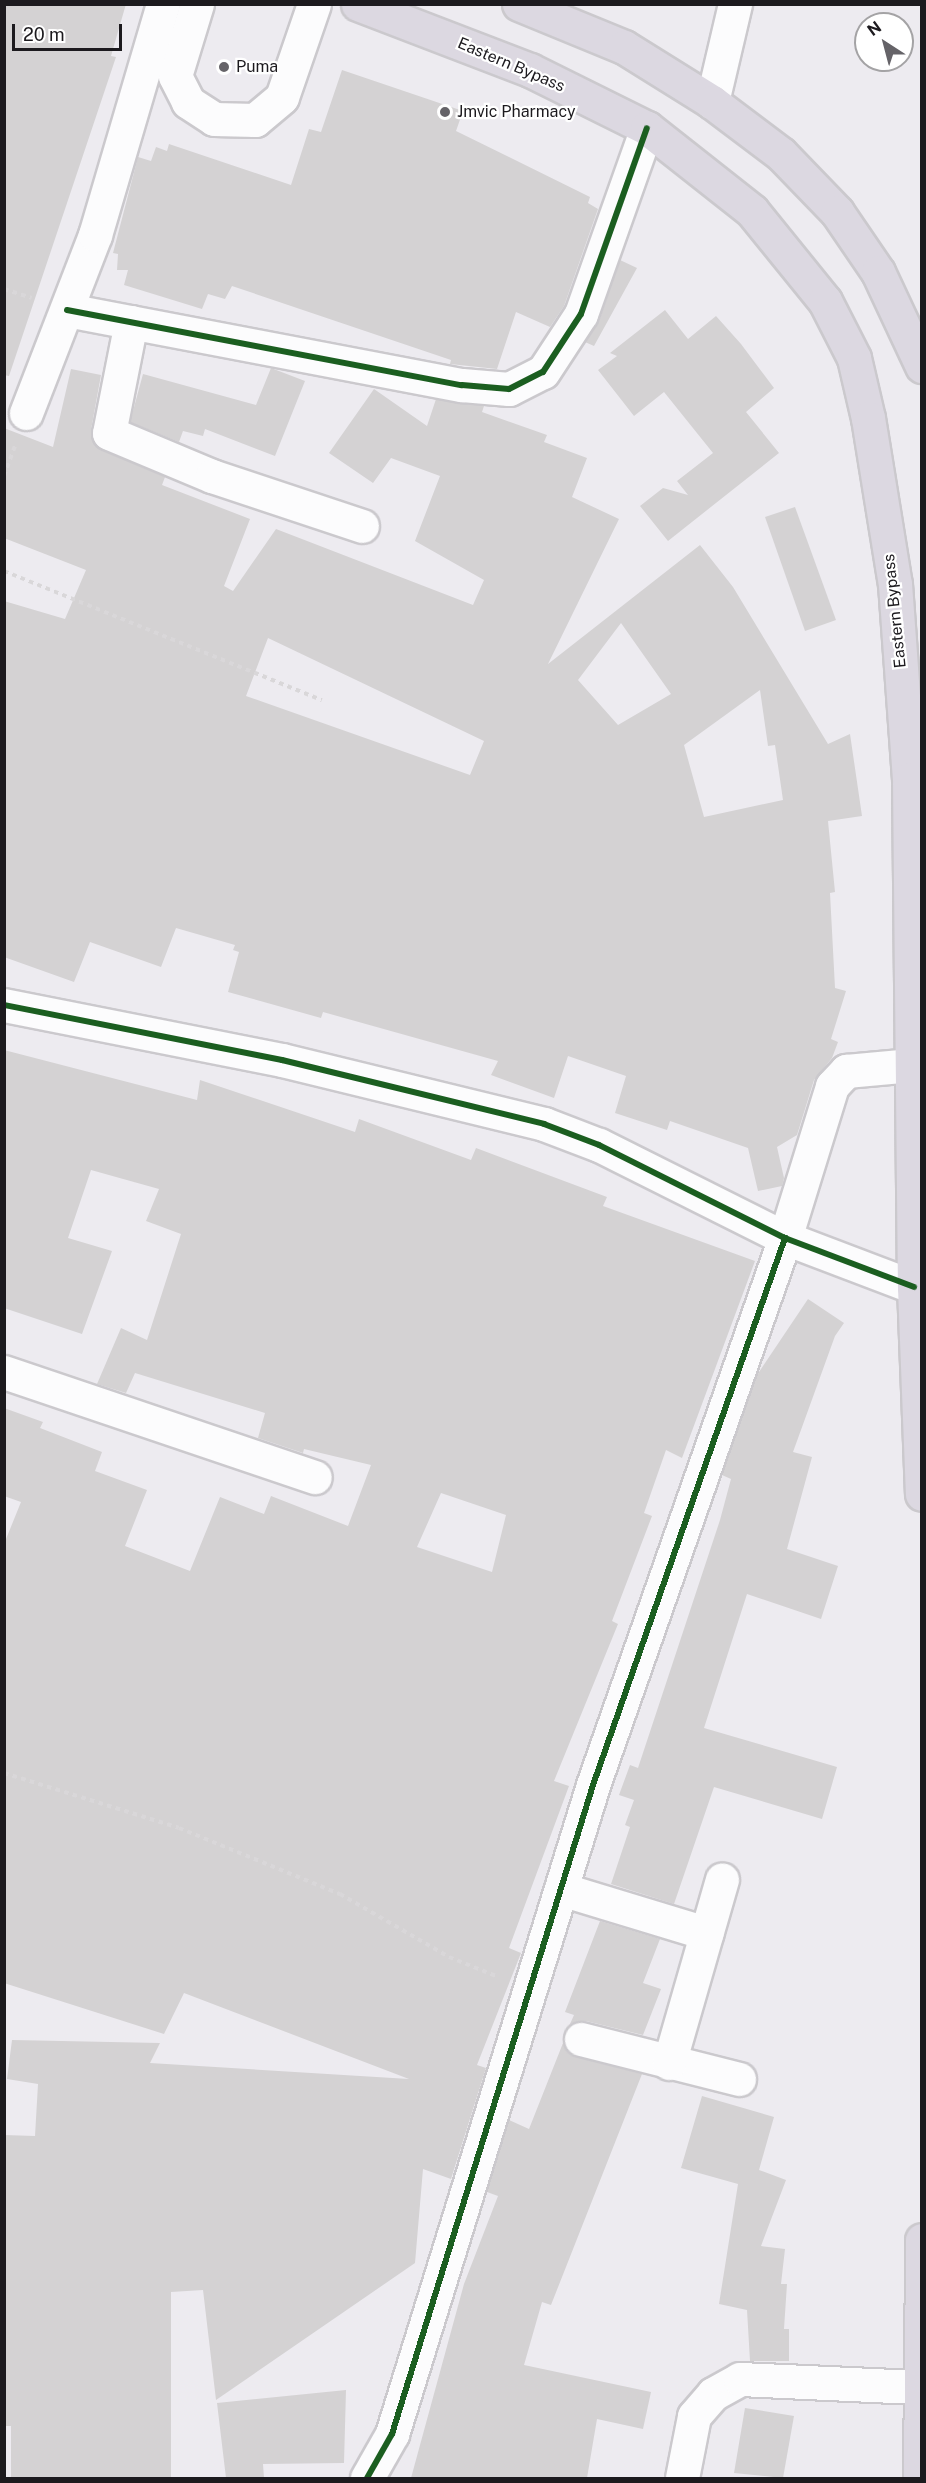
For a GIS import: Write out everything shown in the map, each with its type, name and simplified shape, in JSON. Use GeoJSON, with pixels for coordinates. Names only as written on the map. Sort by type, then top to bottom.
{"type":"FeatureCollection","features":[{"type":"Feature","properties":{"kind":"highway","name":"Eastern Bypass"},"geometry":{"type":"LineString","coordinates":[[358,4],[530,70],[646,128],[752,211],[825,301],[854,358],[868,418],[895,584],[909,779],[915,1287],[921,1494]]}},
{"type":"Feature","properties":{"kind":"highway"},"geometry":{"type":"LineString","coordinates":[[519,4],[624,47],[712,102],[781,154],[837,212],[878,272],[921,366]]}},
{"type":"Feature","properties":{"kind":"highway"},"geometry":{"type":"LineString","coordinates":[[920,2478],[921,2240]]}},
{"type":"Feature","properties":{"kind":"street"},"geometry":{"type":"LineString","coordinates":[[26,412],[95,235],[163,4]]}},
{"type":"Feature","properties":{"kind":"street"},"geometry":{"type":"LineString","coordinates":[[197,4],[175,76],[188,102],[214,119],[255,120],[282,97],[314,4]]}},
{"type":"Feature","properties":{"kind":"street"},"geometry":{"type":"LineString","coordinates":[[712,102],[734,5]]}},
{"type":"Feature","properties":{"kind":"street"},"geometry":{"type":"LineString","coordinates":[[67,310],[462,385],[509,389],[543,372],[581,314],[646,128]]}},
{"type":"Feature","properties":{"kind":"street"},"geometry":{"type":"LineString","coordinates":[[131,322],[109,433],[212,476],[362,526]]}},
{"type":"Feature","properties":{"kind":"street"},"geometry":{"type":"LineString","coordinates":[[5,1007],[282,1060],[544,1124],[599,1145],[784,1238],[915,1287]]}},
{"type":"Feature","properties":{"kind":"street"},"geometry":{"type":"LineString","coordinates":[[367,2478],[392,2434],[593,1785],[838,1077],[846,1071],[912,1065]]}},
{"type":"Feature","properties":{"kind":"street"},"geometry":{"type":"LineString","coordinates":[[4,1372],[315,1477]]}},
{"type":"Feature","properties":{"kind":"street"},"geometry":{"type":"LineString","coordinates":[[669,2063],[722,1879]]}},
{"type":"Feature","properties":{"kind":"street"},"geometry":{"type":"LineString","coordinates":[[561,1889],[706,1933]]}},
{"type":"Feature","properties":{"kind":"street"},"geometry":{"type":"LineString","coordinates":[[581,2039],[669,2063],[740,2079]]}},
{"type":"Feature","properties":{"kind":"street"},"geometry":{"type":"LineString","coordinates":[[682,2478],[694,2416],[713,2394],[740,2379],[919,2387]]}},
{"type":"Feature","properties":{"kind":"path"},"geometry":{"type":"LineString","coordinates":[[4,571],[322,700]]}},
{"type":"Feature","properties":{"kind":"path"},"geometry":{"type":"LineString","coordinates":[[4,1773],[179,1828],[340,1894],[449,1957],[530,1989]]}},
{"type":"Feature","properties":{"kind":"building"},"geometry":{"type":"Polygon","coordinates":[[[4,4],[126,4],[111,56],[116,57],[9,376],[4,375],[4,4]]]}},
{"type":"Feature","properties":{"kind":"building"},"geometry":{"type":"Polygon","coordinates":[[[342,70],[463,111],[456,131],[590,197],[588,203],[598,209],[564,306],[550,327],[516,312],[497,369],[450,364],[451,360],[232,286],[225,299],[208,294],[202,309],[124,285],[128,270],[117,270],[118,254],[113,253],[138,157],[151,161],[156,147],[167,151],[169,144],[291,185],[309,129],[321,132],[342,70]]]}},
{"type":"Feature","properties":{"kind":"building"},"geometry":{"type":"Polygon","coordinates":[[[620,260],[637,268],[594,346],[585,342],[599,321],[620,260]]]}},
{"type":"Feature","properties":{"kind":"building"},"geometry":{"type":"Polygon","coordinates":[[[665,310],[688,339],[716,316],[741,344],[774,388],[746,412],[779,453],[668,541],[640,506],[663,488],[688,495],[677,481],[713,453],[664,392],[634,416],[598,370],[617,356],[610,353],[665,310]]]}},
{"type":"Feature","properties":{"kind":"building"},"geometry":{"type":"Polygon","coordinates":[[[271,368],[305,381],[275,456],[205,429],[203,436],[183,431],[179,442],[130,422],[143,374],[256,405],[271,368]]]}},
{"type":"Feature","properties":{"kind":"building"},"geometry":{"type":"Polygon","coordinates":[[[71,369],[101,375],[91,430],[95,446],[165,477],[162,485],[250,519],[224,586],[233,591],[276,529],[473,605],[484,580],[415,541],[440,476],[391,458],[373,483],[329,453],[374,389],[427,426],[436,399],[484,406],[482,412],[547,435],[544,442],[587,458],[572,497],[619,519],[548,664],[700,545],[733,587],[828,744],[850,734],[862,816],[828,821],[835,892],[830,893],[835,988],[846,991],[831,1039],[838,1042],[832,1058],[814,1080],[797,1135],[777,1147],[784,1178],[782,1186],[758,1191],[748,1148],[670,1121],[667,1130],[615,1113],[626,1076],[568,1056],[554,1098],[491,1075],[498,1061],[323,1012],[321,1018],[228,992],[239,952],[233,950],[235,945],[176,928],[161,967],[90,942],[74,982],[4,957],[4,601],[65,619],[86,570],[4,538],[4,428],[53,447],[71,369]],[[621,623],[578,680],[618,725],[671,694],[621,623]],[[268,638],[246,696],[470,775],[484,741],[268,638]],[[760,690],[684,745],[704,817],[783,800],[775,745],[768,746],[760,690]]]}},
{"type":"Feature","properties":{"kind":"building"},"geometry":{"type":"Polygon","coordinates":[[[795,507],[836,620],[805,631],[765,517],[795,507]]]}},
{"type":"Feature","properties":{"kind":"building"},"geometry":{"type":"Polygon","coordinates":[[[4,1050],[197,1100],[200,1080],[355,1132],[359,1119],[471,1160],[476,1148],[607,1197],[603,1206],[755,1261],[682,1458],[666,1450],[644,1513],[652,1516],[612,1621],[618,1624],[554,1781],[569,1786],[509,1948],[521,1953],[477,2065],[486,2068],[451,2179],[423,2169],[415,2263],[216,2400],[203,2290],[171,2292],[171,2478],[11,2478],[11,2426],[4,2426],[4,2135],[35,2136],[38,2084],[7,2079],[12,2040],[160,2043],[150,2063],[409,2079],[184,1993],[164,2034],[4,1983],[4,1544],[21,1502],[4,1496],[4,1408],[43,1422],[40,1428],[102,1452],[95,1471],[147,1490],[125,1546],[190,1571],[220,1497],[264,1514],[271,1496],[348,1526],[371,1465],[304,1449],[303,1453],[258,1438],[265,1413],[135,1373],[126,1393],[97,1384],[121,1328],[147,1340],[181,1234],[146,1221],[159,1189],[91,1170],[68,1238],[112,1251],[82,1334],[4,1308],[4,1050]],[[441,1493],[417,1547],[492,1572],[506,1515],[441,1493]]]}},
{"type":"Feature","properties":{"kind":"building"},"geometry":{"type":"Polygon","coordinates":[[[808,1299],[844,1323],[835,1336],[793,1452],[812,1457],[787,1549],[838,1566],[821,1619],[747,1594],[704,1728],[837,1767],[822,1819],[714,1787],[674,1904],[611,1884],[630,1827],[625,1825],[634,1800],[619,1795],[630,1765],[638,1768],[720,1520],[731,1479],[722,1475],[757,1375],[808,1299]]]}},
{"type":"Feature","properties":{"kind":"building"},"geometry":{"type":"Polygon","coordinates":[[[600,1921],[660,1939],[643,1983],[661,1989],[643,2035],[586,2021],[570,2024],[574,2015],[565,2012],[600,1921]]]}},
{"type":"Feature","properties":{"kind":"building"},"geometry":{"type":"Polygon","coordinates":[[[563,2043],[576,2057],[642,2074],[551,2305],[542,2302],[524,2365],[651,2392],[643,2429],[597,2419],[587,2478],[411,2478],[464,2284],[498,2196],[487,2192],[509,2120],[529,2129],[563,2043]]]}},
{"type":"Feature","properties":{"kind":"building"},"geometry":{"type":"Polygon","coordinates":[[[702,2096],[774,2117],[759,2170],[786,2180],[761,2246],[785,2249],[781,2284],[787,2284],[784,2329],[789,2329],[789,2361],[750,2361],[747,2310],[719,2304],[738,2184],[681,2168],[702,2096]]]}},
{"type":"Feature","properties":{"kind":"building"},"geometry":{"type":"Polygon","coordinates":[[[346,2390],[344,2463],[263,2464],[264,2478],[226,2478],[217,2403],[346,2390]]]}},
{"type":"Feature","properties":{"kind":"building"},"geometry":{"type":"Polygon","coordinates":[[[745,2408],[794,2416],[783,2478],[734,2473],[745,2408]]]}},
{"type":"Feature","properties":{"kind":"cycle path"},"geometry":{"type":"LineString","coordinates":[[67,310],[462,385],[509,389],[543,372],[581,314],[647,128]]}},
{"type":"Feature","properties":{"kind":"cycle path"},"geometry":{"type":"LineString","coordinates":[[4,1005],[282,1060],[544,1124],[599,1145],[785,1238],[914,1287]]}},
{"type":"Feature","properties":{"kind":"cycle path"},"geometry":{"type":"LineString","coordinates":[[367,2478],[392,2434],[593,1785],[785,1238]]}},
{"type":"Feature","properties":{"kind":"place","name":"Puma"},"geometry":{"type":"Point","coordinates":[224,67]}},
{"type":"Feature","properties":{"kind":"place","name":"Jmvic Pharmacy"},"geometry":{"type":"Point","coordinates":[445,112]}}]}
